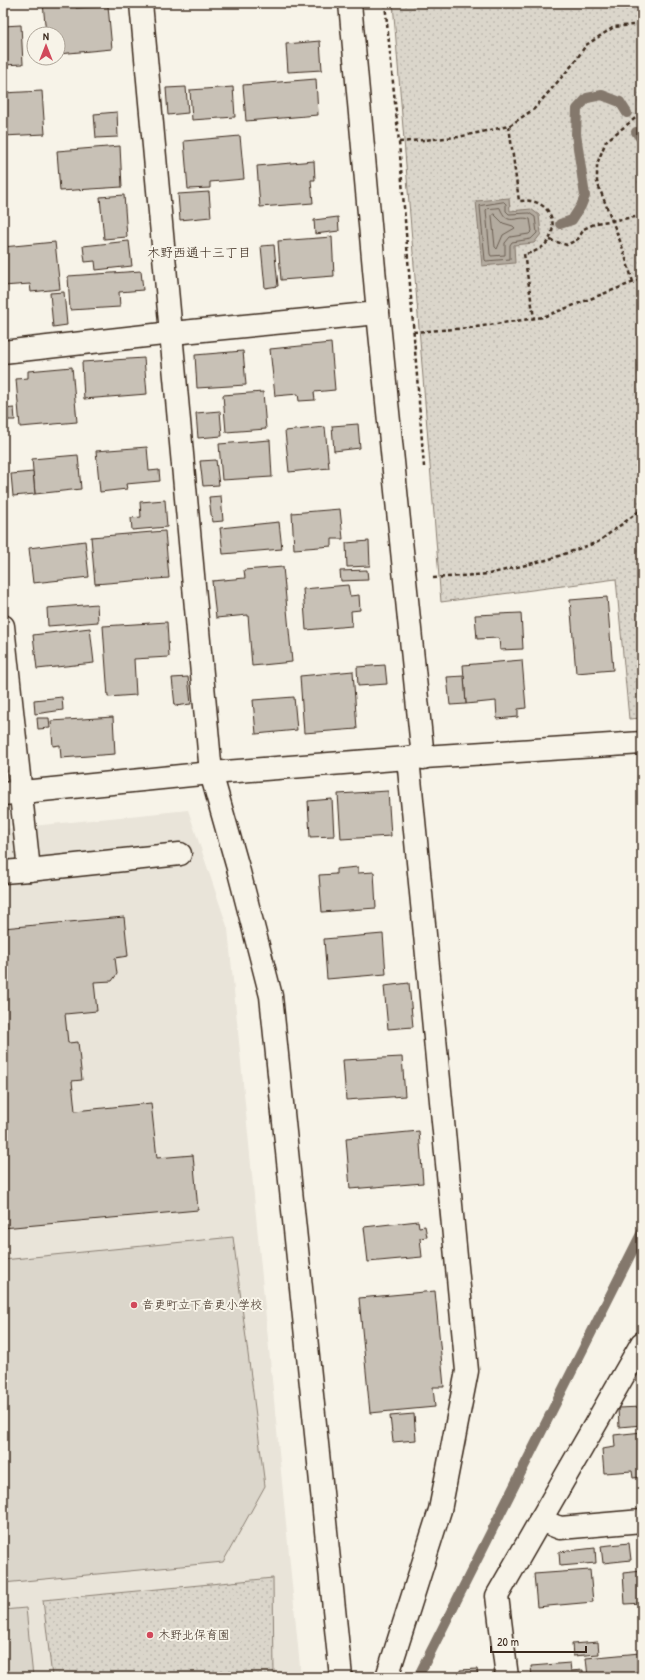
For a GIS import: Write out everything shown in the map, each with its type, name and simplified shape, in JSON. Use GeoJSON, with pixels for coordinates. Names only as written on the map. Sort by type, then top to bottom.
{"type":"FeatureCollection","features":[{"type":"Feature","properties":{"kind":"street"},"geometry":{"type":"LineString","coordinates":[[142,3],[211,773],[272,996],[340,1677]]}},
{"type":"Feature","properties":{"kind":"street"},"geometry":{"type":"LineString","coordinates":[[350,3],[378,313],[467,1371],[440,1510],[387,1677]]}},
{"type":"Feature","properties":{"kind":"street"},"geometry":{"type":"LineString","coordinates":[[3,352],[172,333],[378,313]]}},
{"type":"Feature","properties":{"kind":"street"},"geometry":{"type":"LineString","coordinates":[[3,626],[12,793],[29,870]]}},
{"type":"Feature","properties":{"kind":"street"},"geometry":{"type":"LineString","coordinates":[[12,793],[211,773],[642,743]]}},
{"type":"Feature","properties":{"kind":"street"},"geometry":{"type":"LineString","coordinates":[[3,872],[180,854]]}},
{"type":"Feature","properties":{"kind":"street"},"geometry":{"type":"LineString","coordinates":[[507,1677],[498,1596],[642,1343]]}},
{"type":"Feature","properties":{"kind":"street"},"geometry":{"type":"LineString","coordinates":[[540,1520],[560,1528],[642,1521]]}},
{"type":"Feature","properties":{"kind":"path"},"geometry":{"type":"LineString","coordinates":[[385,3],[399,142],[424,475]]}},
{"type":"Feature","properties":{"kind":"path"},"geometry":{"type":"LineString","coordinates":[[399,142],[458,137],[509,126],[534,109],[574,63],[586,45],[614,27],[642,24]]}},
{"type":"Feature","properties":{"kind":"path"},"geometry":{"type":"LineString","coordinates":[[633,282],[622,246],[596,182],[596,164],[606,140],[642,113]]}},
{"type":"Feature","properties":{"kind":"path"},"geometry":{"type":"LineString","coordinates":[[509,126],[519,201],[532,201],[543,206],[551,216],[553,228],[550,240],[543,248],[534,253],[524,254],[534,318]]}},
{"type":"Feature","properties":{"kind":"path"},"geometry":{"type":"LineString","coordinates":[[550,240],[567,245],[578,239],[584,229],[596,223],[642,216]]}},
{"type":"Feature","properties":{"kind":"path"},"geometry":{"type":"LineString","coordinates":[[413,332],[469,328],[542,317],[642,279]]}},
{"type":"Feature","properties":{"kind":"path"},"geometry":{"type":"LineString","coordinates":[[432,570],[433,578],[489,574],[550,559],[598,542],[642,509]]}},
{"type":"Feature","properties":{"kind":"shaded area"},"geometry":{"type":"Polygon","coordinates":[[[393,3],[642,3],[642,718],[629,719],[616,579],[441,602],[393,3]]]}},
{"type":"Feature","properties":{"kind":"shaded area","name":"音更町立下音更小学校"},"geometry":{"type":"Polygon","coordinates":[[[188,810],[228,929],[301,1677],[3,1677],[3,829],[188,810]]]}},
{"type":"Feature","properties":{"kind":"shaded area"},"geometry":{"type":"Polygon","coordinates":[[[233,1237],[265,1486],[223,1562],[3,1583],[3,1260],[233,1237]]]}},
{"type":"Feature","properties":{"kind":"shaded area","name":"木野北保育園"},"geometry":{"type":"Polygon","coordinates":[[[273,1578],[274,1677],[52,1677],[43,1600],[273,1578]]]}},
{"type":"Feature","properties":{"kind":"shaded area"},"geometry":{"type":"Polygon","coordinates":[[[26,1608],[33,1677],[3,1677],[3,1610],[26,1608]]]}},
{"type":"Feature","properties":{"kind":"water"},"geometry":{"type":"Polygon","coordinates":[[[509,198],[510,211],[531,209],[539,215],[541,234],[534,243],[514,245],[515,263],[482,266],[476,201],[509,198]]]}},
{"type":"Feature","properties":{"kind":"building"},"geometry":{"type":"Polygon","coordinates":[[[43,3],[75,3],[76,8],[108,6],[112,49],[66,53],[66,26],[45,26],[43,3]]]}},
{"type":"Feature","properties":{"kind":"building"},"geometry":{"type":"Polygon","coordinates":[[[21,25],[23,64],[3,65],[3,26],[21,25]]]}},
{"type":"Feature","properties":{"kind":"building"},"geometry":{"type":"Polygon","coordinates":[[[320,41],[322,70],[288,72],[286,44],[320,41]]]}},
{"type":"Feature","properties":{"kind":"building"},"geometry":{"type":"Polygon","coordinates":[[[316,79],[318,115],[246,121],[243,85],[316,79]]]}},
{"type":"Feature","properties":{"kind":"building"},"geometry":{"type":"Polygon","coordinates":[[[186,87],[188,113],[168,115],[166,88],[186,87]]]}},
{"type":"Feature","properties":{"kind":"building"},"geometry":{"type":"Polygon","coordinates":[[[233,87],[235,117],[192,120],[190,90],[233,87]]]}},
{"type":"Feature","properties":{"kind":"building"},"geometry":{"type":"Polygon","coordinates":[[[42,91],[45,134],[3,136],[3,93],[42,91]]]}},
{"type":"Feature","properties":{"kind":"building"},"geometry":{"type":"Polygon","coordinates":[[[117,112],[118,137],[96,138],[94,114],[117,112]]]}},
{"type":"Feature","properties":{"kind":"building"},"geometry":{"type":"Polygon","coordinates":[[[240,136],[244,179],[210,182],[210,188],[188,189],[184,141],[240,136]]]}},
{"type":"Feature","properties":{"kind":"building"},"geometry":{"type":"Polygon","coordinates":[[[120,146],[122,187],[60,191],[57,151],[120,146]]]}},
{"type":"Feature","properties":{"kind":"building"},"geometry":{"type":"Polygon","coordinates":[[[314,161],[315,180],[311,180],[313,203],[260,207],[257,166],[314,161]]]}},
{"type":"Feature","properties":{"kind":"building"},"geometry":{"type":"Polygon","coordinates":[[[209,192],[211,217],[180,220],[178,194],[209,192]]]}},
{"type":"Feature","properties":{"kind":"building"},"geometry":{"type":"Polygon","coordinates":[[[124,195],[127,237],[104,239],[100,197],[124,195]]]}},
{"type":"Feature","properties":{"kind":"building"},"geometry":{"type":"Polygon","coordinates":[[[338,217],[339,231],[315,234],[314,220],[338,217]]]}},
{"type":"Feature","properties":{"kind":"building"},"geometry":{"type":"Polygon","coordinates":[[[332,237],[334,276],[281,280],[278,241],[332,237]]]}},
{"type":"Feature","properties":{"kind":"building"},"geometry":{"type":"Polygon","coordinates":[[[129,241],[132,266],[96,270],[95,261],[85,262],[83,246],[129,241]]]}},
{"type":"Feature","properties":{"kind":"building"},"geometry":{"type":"Polygon","coordinates":[[[55,242],[60,289],[31,292],[30,284],[3,286],[3,247],[55,242]]]}},
{"type":"Feature","properties":{"kind":"building"},"geometry":{"type":"Polygon","coordinates":[[[274,245],[278,286],[265,288],[261,246],[274,245]]]}},
{"type":"Feature","properties":{"kind":"building"},"geometry":{"type":"Polygon","coordinates":[[[141,271],[143,290],[119,292],[120,307],[70,310],[68,276],[141,271]]]}},
{"type":"Feature","properties":{"kind":"building"},"geometry":{"type":"Polygon","coordinates":[[[64,292],[67,325],[53,327],[50,293],[64,292]]]}},
{"type":"Feature","properties":{"kind":"building"},"geometry":{"type":"Polygon","coordinates":[[[331,343],[335,390],[314,392],[315,400],[299,401],[298,394],[275,396],[270,349],[331,343]]]}},
{"type":"Feature","properties":{"kind":"building"},"geometry":{"type":"Polygon","coordinates":[[[243,351],[246,385],[197,388],[195,355],[243,351]]]}},
{"type":"Feature","properties":{"kind":"building"},"geometry":{"type":"Polygon","coordinates":[[[144,358],[147,394],[84,399],[82,362],[144,358]]]}},
{"type":"Feature","properties":{"kind":"building"},"geometry":{"type":"Polygon","coordinates":[[[72,367],[77,422],[20,427],[16,379],[28,378],[28,371],[72,367]]]}},
{"type":"Feature","properties":{"kind":"building"},"geometry":{"type":"Polygon","coordinates":[[[263,392],[266,429],[226,432],[223,395],[263,392]]]}},
{"type":"Feature","properties":{"kind":"building"},"geometry":{"type":"Polygon","coordinates":[[[14,408],[15,420],[4,420],[3,409],[14,408]]]}},
{"type":"Feature","properties":{"kind":"building"},"geometry":{"type":"Polygon","coordinates":[[[220,411],[222,436],[198,438],[196,413],[220,411]]]}},
{"type":"Feature","properties":{"kind":"building"},"geometry":{"type":"Polygon","coordinates":[[[358,424],[360,448],[334,451],[332,426],[358,424]]]}},
{"type":"Feature","properties":{"kind":"building"},"geometry":{"type":"Polygon","coordinates":[[[325,427],[329,468],[289,472],[285,431],[325,427]]]}},
{"type":"Feature","properties":{"kind":"building"},"geometry":{"type":"Polygon","coordinates":[[[270,440],[272,477],[222,480],[219,444],[270,440]]]}},
{"type":"Feature","properties":{"kind":"building"},"geometry":{"type":"Polygon","coordinates":[[[147,447],[149,471],[159,470],[160,481],[126,484],[127,489],[100,492],[96,451],[147,447]]]}},
{"type":"Feature","properties":{"kind":"building"},"geometry":{"type":"Polygon","coordinates":[[[78,455],[81,489],[35,494],[32,459],[78,455]]]}},
{"type":"Feature","properties":{"kind":"building"},"geometry":{"type":"Polygon","coordinates":[[[216,460],[219,485],[203,486],[200,461],[216,460]]]}},
{"type":"Feature","properties":{"kind":"building"},"geometry":{"type":"Polygon","coordinates":[[[33,472],[35,494],[13,496],[11,474],[33,472]]]}},
{"type":"Feature","properties":{"kind":"building"},"geometry":{"type":"Polygon","coordinates":[[[221,496],[223,521],[212,522],[209,497],[221,496]]]}},
{"type":"Feature","properties":{"kind":"building"},"geometry":{"type":"Polygon","coordinates":[[[165,500],[167,527],[132,530],[131,518],[141,517],[140,502],[165,500]]]}},
{"type":"Feature","properties":{"kind":"building"},"geometry":{"type":"Polygon","coordinates":[[[340,509],[343,539],[332,539],[332,546],[294,549],[292,513],[340,509]]]}},
{"type":"Feature","properties":{"kind":"building"},"geometry":{"type":"Polygon","coordinates":[[[279,522],[282,549],[223,554],[220,528],[279,522]]]}},
{"type":"Feature","properties":{"kind":"building"},"geometry":{"type":"Polygon","coordinates":[[[165,531],[169,578],[95,584],[91,537],[165,531]]]}},
{"type":"Feature","properties":{"kind":"building"},"geometry":{"type":"Polygon","coordinates":[[[85,541],[89,577],[33,583],[29,548],[85,541]]]}},
{"type":"Feature","properties":{"kind":"building"},"geometry":{"type":"Polygon","coordinates":[[[369,541],[370,566],[347,567],[346,543],[369,541]]]}},
{"type":"Feature","properties":{"kind":"building"},"geometry":{"type":"Polygon","coordinates":[[[283,567],[292,662],[252,666],[248,615],[216,618],[212,581],[245,578],[244,570],[283,567]]]}},
{"type":"Feature","properties":{"kind":"building"},"geometry":{"type":"Polygon","coordinates":[[[367,570],[368,580],[341,581],[340,571],[367,570]]]}},
{"type":"Feature","properties":{"kind":"building"},"geometry":{"type":"Polygon","coordinates":[[[348,585],[350,596],[359,595],[360,610],[351,611],[352,626],[306,630],[303,589],[348,585]]]}},
{"type":"Feature","properties":{"kind":"building"},"geometry":{"type":"Polygon","coordinates":[[[607,597],[613,670],[576,673],[570,600],[607,597]]]}},
{"type":"Feature","properties":{"kind":"building"},"geometry":{"type":"Polygon","coordinates":[[[97,604],[98,622],[48,626],[47,608],[97,604]]]}},
{"type":"Feature","properties":{"kind":"building"},"geometry":{"type":"Polygon","coordinates":[[[521,613],[523,649],[500,650],[499,638],[477,639],[475,615],[521,613]]]}},
{"type":"Feature","properties":{"kind":"building"},"geometry":{"type":"Polygon","coordinates":[[[167,622],[169,657],[134,659],[136,695],[108,697],[103,626],[167,622]]]}},
{"type":"Feature","properties":{"kind":"building"},"geometry":{"type":"Polygon","coordinates":[[[90,628],[94,663],[37,669],[33,635],[90,628]]]}},
{"type":"Feature","properties":{"kind":"building"},"geometry":{"type":"Polygon","coordinates":[[[522,660],[526,708],[518,709],[518,717],[497,719],[496,701],[466,704],[463,665],[522,660]]]}},
{"type":"Feature","properties":{"kind":"building"},"geometry":{"type":"Polygon","coordinates":[[[385,665],[387,684],[358,686],[357,667],[385,665]]]}},
{"type":"Feature","properties":{"kind":"building"},"geometry":{"type":"Polygon","coordinates":[[[353,671],[357,729],[304,733],[300,676],[353,671]]]}},
{"type":"Feature","properties":{"kind":"building"},"geometry":{"type":"Polygon","coordinates":[[[464,676],[466,704],[450,705],[447,677],[464,676]]]}},
{"type":"Feature","properties":{"kind":"building"},"geometry":{"type":"Polygon","coordinates":[[[188,677],[191,704],[175,706],[172,678],[188,677]]]}},
{"type":"Feature","properties":{"kind":"building"},"geometry":{"type":"Polygon","coordinates":[[[62,697],[63,710],[35,714],[34,700],[62,697]]]}},
{"type":"Feature","properties":{"kind":"building"},"geometry":{"type":"Polygon","coordinates":[[[294,697],[297,730],[256,734],[253,700],[294,697]]]}},
{"type":"Feature","properties":{"kind":"building"},"geometry":{"type":"Polygon","coordinates":[[[113,717],[115,754],[61,758],[60,745],[53,746],[51,721],[113,717]]]}},
{"type":"Feature","properties":{"kind":"building"},"geometry":{"type":"Polygon","coordinates":[[[37,718],[49,718],[50,728],[38,729],[37,718]]]}},
{"type":"Feature","properties":{"kind":"building"},"geometry":{"type":"Polygon","coordinates":[[[388,791],[391,836],[341,839],[338,794],[388,791]]]}},
{"type":"Feature","properties":{"kind":"building"},"geometry":{"type":"Polygon","coordinates":[[[332,799],[334,836],[310,837],[308,801],[332,799]]]}},
{"type":"Feature","properties":{"kind":"building"},"geometry":{"type":"Polygon","coordinates":[[[358,867],[358,873],[374,872],[376,908],[322,912],[319,875],[336,874],[336,869],[358,867]]]}},
{"type":"Feature","properties":{"kind":"building"},"geometry":{"type":"Polygon","coordinates":[[[124,917],[128,956],[115,958],[117,974],[112,981],[94,982],[97,1011],[65,1014],[68,1043],[78,1042],[82,1080],[72,1081],[75,1111],[151,1103],[157,1158],[193,1155],[198,1210],[3,1228],[3,928],[124,917]]]}},
{"type":"Feature","properties":{"kind":"building"},"geometry":{"type":"Polygon","coordinates":[[[383,934],[386,974],[327,979],[324,939],[383,934]]]}},
{"type":"Feature","properties":{"kind":"building"},"geometry":{"type":"Polygon","coordinates":[[[409,983],[413,1027],[388,1029],[384,986],[409,983]]]}},
{"type":"Feature","properties":{"kind":"building"},"geometry":{"type":"Polygon","coordinates":[[[402,1057],[405,1096],[346,1100],[343,1060],[402,1057]]]}},
{"type":"Feature","properties":{"kind":"building"},"geometry":{"type":"Polygon","coordinates":[[[419,1131],[423,1183],[350,1189],[346,1138],[419,1131]]]}},
{"type":"Feature","properties":{"kind":"building"},"geometry":{"type":"Polygon","coordinates":[[[418,1221],[419,1227],[425,1226],[427,1237],[420,1238],[422,1257],[368,1262],[364,1227],[418,1221]]]}},
{"type":"Feature","properties":{"kind":"building"},"geometry":{"type":"Polygon","coordinates":[[[435,1291],[444,1387],[433,1387],[435,1407],[370,1413],[359,1298],[435,1291]]]}},
{"type":"Feature","properties":{"kind":"building"},"geometry":{"type":"Polygon","coordinates":[[[642,1407],[642,1425],[619,1427],[618,1408],[642,1407]]]}},
{"type":"Feature","properties":{"kind":"building"},"geometry":{"type":"Polygon","coordinates":[[[414,1414],[416,1440],[393,1442],[390,1416],[414,1414]]]}},
{"type":"Feature","properties":{"kind":"building"},"geometry":{"type":"Polygon","coordinates":[[[642,1432],[642,1477],[633,1478],[632,1471],[604,1473],[602,1449],[615,1447],[614,1435],[642,1432]]]}},
{"type":"Feature","properties":{"kind":"building"},"geometry":{"type":"Polygon","coordinates":[[[629,1543],[631,1560],[603,1563],[601,1546],[629,1543]]]}},
{"type":"Feature","properties":{"kind":"building"},"geometry":{"type":"Polygon","coordinates":[[[595,1548],[596,1563],[560,1566],[559,1552],[595,1548]]]}},
{"type":"Feature","properties":{"kind":"building"},"geometry":{"type":"Polygon","coordinates":[[[590,1570],[593,1602],[537,1607],[534,1574],[590,1570]]]}},
{"type":"Feature","properties":{"kind":"building"},"geometry":{"type":"Polygon","coordinates":[[[642,1571],[642,1603],[625,1604],[623,1573],[642,1571]]]}},
{"type":"Feature","properties":{"kind":"building"},"geometry":{"type":"Polygon","coordinates":[[[598,1642],[599,1654],[573,1656],[572,1644],[598,1642]]]}},
{"type":"Feature","properties":{"kind":"building"},"geometry":{"type":"Polygon","coordinates":[[[640,1653],[642,1677],[588,1677],[586,1658],[640,1653]]]}},
{"type":"Feature","properties":{"kind":"building"},"geometry":{"type":"Polygon","coordinates":[[[570,1663],[571,1671],[583,1670],[583,1677],[532,1677],[531,1666],[570,1663]]]}},
{"type":"Feature","properties":{"kind":"building"},"geometry":{"type":"Polygon","coordinates":[[[477,1669],[478,1677],[460,1677],[460,1670],[477,1669]]]}},
{"type":"Feature","properties":{"kind":"waterway"},"geometry":{"type":"LineString","coordinates":[[560,224],[572,220],[581,206],[585,196],[576,134],[577,109],[587,98],[602,95],[620,102],[627,113]]}},
{"type":"Feature","properties":{"kind":"waterway"},"geometry":{"type":"LineString","coordinates":[[636,132],[642,140]]}},
{"type":"Feature","properties":{"kind":"waterway"},"geometry":{"type":"LineString","coordinates":[[418,1677],[642,1232]]}},
{"type":"Feature","properties":{"kind":"place","name":"音更町立下音更小学校"},"geometry":{"type":"Point","coordinates":[134,1305]}},
{"type":"Feature","properties":{"kind":"place","name":"木野北保育園"},"geometry":{"type":"Point","coordinates":[150,1635]}},
{"type":"Feature","properties":{"kind":"district","name":"木野西通十三丁目"},"geometry":{"type":"Point","coordinates":[199,252]}}]}
